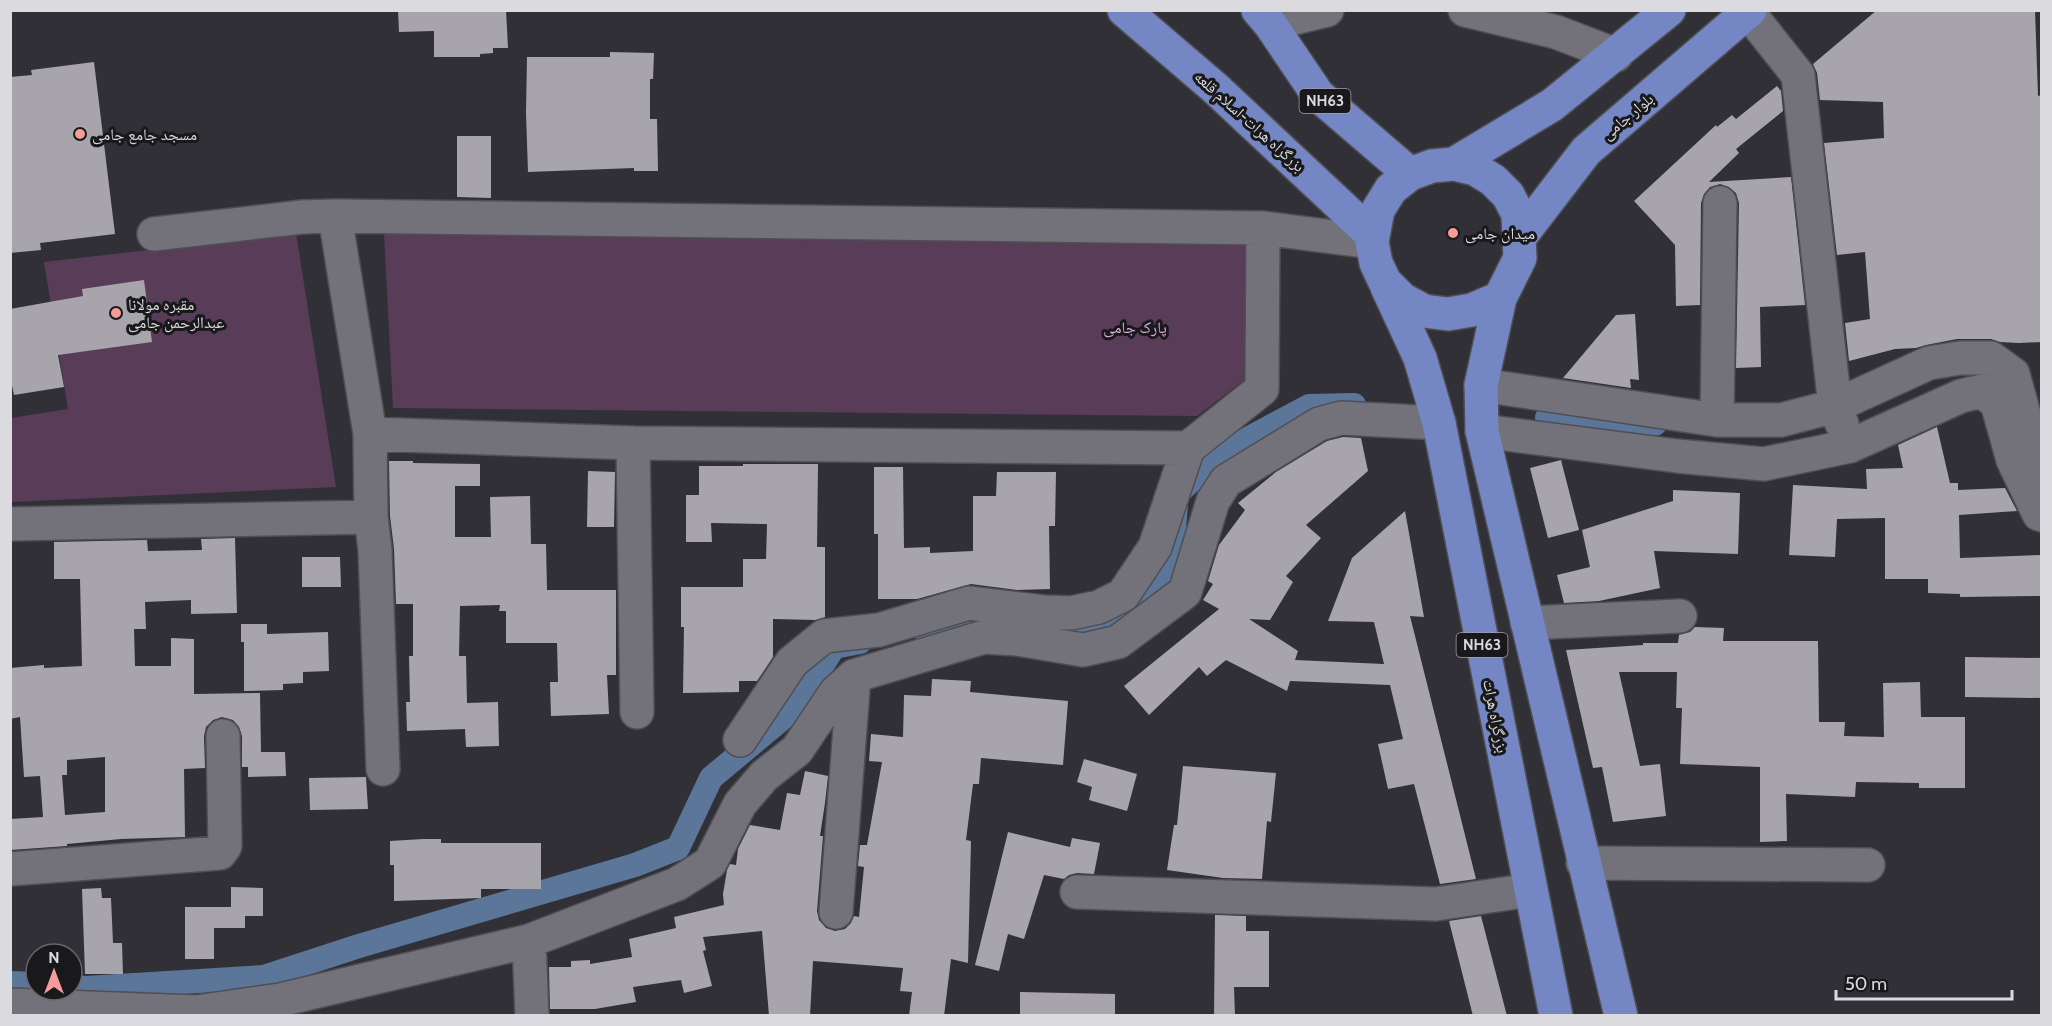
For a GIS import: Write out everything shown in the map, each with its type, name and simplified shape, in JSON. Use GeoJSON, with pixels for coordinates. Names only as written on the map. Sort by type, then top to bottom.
{"type":"FeatureCollection","features":[{"type":"Feature","properties":{"kind":"highway","name":"بزرگراه هرات-اسلام قلعه"},"geometry":{"type":"LineString","coordinates":[[1124,10],[1223,95],[1372,238]]}},
{"type":"Feature","properties":{"kind":"highway"},"geometry":{"type":"LineString","coordinates":[[1454,164],[1552,105],[1616,56],[1669,10]]}},
{"type":"Feature","properties":{"kind":"highway","name":"بلوار جامی"},"geometry":{"type":"LineString","coordinates":[[1520,237],[1586,151],[1749,11]]}},
{"type":"Feature","properties":{"kind":"highway","name":"NH63"},"geometry":{"type":"LineString","coordinates":[[1264,17],[1318,95],[1410,174]]}},
{"type":"Feature","properties":{"kind":"highway","name":"NH63"},"geometry":{"type":"LineString","coordinates":[[1500,298],[1472,310],[1448,314],[1424,310],[1402,299],[1385,282],[1376,263],[1372,238],[1378,210],[1391,189],[1410,174],[1432,166],[1454,164],[1475,169],[1493,180],[1508,195],[1518,213],[1520,258],[1500,298],[1481,386],[1482,431],[1621,1016]]}},
{"type":"Feature","properties":{"kind":"highway","name":"بزرگراه هرات"},"geometry":{"type":"LineString","coordinates":[[1385,282],[1420,358],[1439,423],[1556,1016]]}},
{"type":"Feature","properties":{"kind":"street"},"geometry":{"type":"LineString","coordinates":[[1264,17],[1327,10]]}},
{"type":"Feature","properties":{"kind":"street"},"geometry":{"type":"LineString","coordinates":[[1465,10],[1556,32],[1616,56]]}},
{"type":"Feature","properties":{"kind":"street"},"geometry":{"type":"LineString","coordinates":[[1749,11],[1798,75],[1835,406],[1850,446]]}},
{"type":"Feature","properties":{"kind":"street"},"geometry":{"type":"LineString","coordinates":[[1717,420],[1720,203]]}},
{"type":"Feature","properties":{"kind":"street"},"geometry":{"type":"LineString","coordinates":[[154,234],[302,217],[335,216],[1263,228],[1372,238]]}},
{"type":"Feature","properties":{"kind":"street"},"geometry":{"type":"LineString","coordinates":[[335,216],[370,434],[371,517],[375,550],[383,770]]}},
{"type":"Feature","properties":{"kind":"street"},"geometry":{"type":"LineString","coordinates":[[740,740],[792,662],[824,636],[879,630],[969,603],[1071,613],[1099,607],[1123,595],[1155,547],[1188,448],[1262,389],[1263,228]]}},
{"type":"Feature","properties":{"kind":"street"},"geometry":{"type":"LineString","coordinates":[[1481,386],[1717,420],[1781,420],[1835,406],[1929,363],[1960,358],[1991,358],[2013,374],[2038,466],[2042,469]]}},
{"type":"Feature","properties":{"kind":"street"},"geometry":{"type":"LineString","coordinates":[[1482,431],[1677,456],[1764,464],[1850,446],[1961,396],[1982,391],[1997,403],[2013,460],[2039,514],[2042,515]]}},
{"type":"Feature","properties":{"kind":"street"},"geometry":{"type":"LineString","coordinates":[[10,1005],[196,1012],[280,1000],[529,941],[677,884],[710,863],[740,804],[764,776],[797,750],[836,692],[854,675],[984,638],[1017,639],[1083,650],[1118,642],[1185,592],[1213,501],[1226,481],[1319,424],[1341,418],[1439,423]]}},
{"type":"Feature","properties":{"kind":"street"},"geometry":{"type":"LineString","coordinates":[[370,434],[633,443],[1188,448]]}},
{"type":"Feature","properties":{"kind":"street"},"geometry":{"type":"LineString","coordinates":[[633,443],[637,712]]}},
{"type":"Feature","properties":{"kind":"street"},"geometry":{"type":"LineString","coordinates":[[10,524],[371,517]]}},
{"type":"Feature","properties":{"kind":"street"},"geometry":{"type":"LineString","coordinates":[[1527,624],[1680,616]]}},
{"type":"Feature","properties":{"kind":"street"},"geometry":{"type":"LineString","coordinates":[[836,912],[854,675]]}},
{"type":"Feature","properties":{"kind":"street"},"geometry":{"type":"LineString","coordinates":[[10,869],[220,853],[225,846],[223,736]]}},
{"type":"Feature","properties":{"kind":"street"},"geometry":{"type":"LineString","coordinates":[[1583,863],[1868,865]]}},
{"type":"Feature","properties":{"kind":"street"},"geometry":{"type":"LineString","coordinates":[[1077,892],[1436,904],[1530,890]]}},
{"type":"Feature","properties":{"kind":"street"},"geometry":{"type":"LineString","coordinates":[[529,941],[532,1016]]}},
{"type":"Feature","properties":{"kind":"green space"},"geometry":{"type":"Polygon","coordinates":[[[296,233],[336,487],[11,502],[11,418],[68,409],[44,262],[296,233]]]}},
{"type":"Feature","properties":{"kind":"green space","name":"پارک جامی"},"geometry":{"type":"Polygon","coordinates":[[[384,233],[1253,240],[1252,374],[1197,416],[393,408],[384,233]]]}},
{"type":"Feature","properties":{"kind":"building"},"geometry":{"type":"Polygon","coordinates":[[[398,10],[506,10],[508,48],[493,48],[493,53],[480,54],[480,57],[434,57],[434,31],[399,32],[398,10]]]}},
{"type":"Feature","properties":{"kind":"building"},"geometry":{"type":"Polygon","coordinates":[[[1877,10],[2035,10],[2038,96],[2042,95],[2042,342],[2019,343],[1991,339],[1957,339],[1916,348],[1895,349],[1849,361],[1845,323],[1870,319],[1865,252],[1837,255],[1824,143],[1884,138],[1883,102],[1820,100],[1817,73],[1813,64],[1877,10]]]}},
{"type":"Feature","properties":{"kind":"building"},"geometry":{"type":"Polygon","coordinates":[[[610,52],[654,53],[653,79],[650,79],[650,119],[657,119],[658,171],[634,171],[634,168],[528,172],[527,57],[610,57],[610,52]]]}},
{"type":"Feature","properties":{"kind":"building"},"geometry":{"type":"Polygon","coordinates":[[[94,62],[115,234],[40,243],[41,250],[10,253],[10,77],[32,75],[31,70],[94,62]]]}},
{"type":"Feature","properties":{"kind":"building"},"geometry":{"type":"Polygon","coordinates":[[[1777,86],[1781,91],[1783,111],[1736,149],[1739,153],[1709,182],[1791,177],[1805,305],[1760,307],[1761,367],[1736,368],[1739,203],[1736,193],[1720,184],[1710,187],[1701,203],[1700,305],[1676,306],[1675,245],[1634,201],[1716,125],[1717,127],[1732,115],[1736,119],[1777,86]]]}},
{"type":"Feature","properties":{"kind":"building"},"geometry":{"type":"Polygon","coordinates":[[[457,136],[491,136],[491,198],[457,197],[457,136]]]}},
{"type":"Feature","properties":{"kind":"building"},"geometry":{"type":"Polygon","coordinates":[[[144,280],[152,342],[58,355],[64,387],[14,395],[10,376],[10,309],[83,296],[82,289],[144,280]]]}},
{"type":"Feature","properties":{"kind":"building"},"geometry":{"type":"Polygon","coordinates":[[[1635,314],[1639,380],[1630,379],[1631,388],[1563,378],[1616,315],[1635,314]]]}},
{"type":"Feature","properties":{"kind":"building"},"geometry":{"type":"Polygon","coordinates":[[[1937,427],[1950,483],[1958,483],[1958,490],[2005,488],[2017,511],[1959,515],[1960,558],[2042,555],[2042,596],[1960,597],[1960,594],[1928,593],[1928,579],[1885,579],[1885,518],[1837,519],[1835,557],[1789,555],[1793,485],[1867,489],[1866,469],[1903,468],[1898,445],[1937,427]]]}},
{"type":"Feature","properties":{"kind":"building"},"geometry":{"type":"Polygon","coordinates":[[[1343,437],[1361,438],[1368,471],[1306,525],[1321,538],[1286,576],[1293,582],[1270,620],[1249,619],[1298,651],[1295,660],[1384,664],[1374,622],[1328,621],[1352,558],[1405,511],[1424,617],[1410,616],[1476,879],[1440,884],[1414,784],[1388,789],[1378,744],[1403,739],[1390,685],[1290,681],[1287,691],[1226,660],[1207,676],[1199,667],[1149,715],[1124,686],[1219,609],[1203,600],[1213,584],[1208,581],[1219,545],[1245,510],[1238,503],[1276,472],[1327,441],[1343,437]]]}},
{"type":"Feature","properties":{"kind":"building"},"geometry":{"type":"Polygon","coordinates":[[[1561,460],[1579,530],[1548,538],[1530,468],[1561,460]]]}},
{"type":"Feature","properties":{"kind":"building"},"geometry":{"type":"Polygon","coordinates":[[[389,461],[480,464],[480,486],[455,486],[455,537],[491,537],[490,497],[530,496],[531,544],[546,544],[547,590],[616,590],[616,675],[607,675],[609,714],[551,716],[550,682],[558,682],[557,643],[506,643],[506,611],[499,611],[500,605],[460,606],[459,656],[466,656],[467,703],[498,702],[499,746],[466,747],[465,729],[407,731],[406,702],[410,702],[409,656],[413,656],[413,604],[396,604],[389,461]]]}},
{"type":"Feature","properties":{"kind":"building"},"geometry":{"type":"Polygon","coordinates":[[[743,464],[818,464],[817,547],[825,547],[825,617],[816,620],[773,619],[773,657],[757,681],[739,681],[739,692],[683,693],[684,627],[681,627],[681,587],[743,587],[743,559],[766,559],[767,524],[711,523],[712,542],[686,542],[686,495],[699,495],[699,466],[743,466],[743,464]]]}},
{"type":"Feature","properties":{"kind":"building"},"geometry":{"type":"Polygon","coordinates":[[[874,467],[903,467],[904,548],[930,547],[930,553],[973,551],[973,496],[996,496],[997,472],[1056,472],[1055,526],[1049,526],[1050,589],[1017,590],[971,584],[917,599],[878,599],[878,534],[874,534],[874,467]]]}},
{"type":"Feature","properties":{"kind":"building"},"geometry":{"type":"Polygon","coordinates":[[[588,471],[615,472],[614,527],[587,527],[588,471]]]}},
{"type":"Feature","properties":{"kind":"building"},"geometry":{"type":"Polygon","coordinates":[[[1673,490],[1740,493],[1738,554],[1654,551],[1660,588],[1599,601],[1564,603],[1557,575],[1590,567],[1582,530],[1673,501],[1673,490]]]}},
{"type":"Feature","properties":{"kind":"building"},"geometry":{"type":"Polygon","coordinates":[[[235,538],[237,613],[191,614],[191,600],[145,602],[146,629],[134,629],[135,666],[171,666],[171,638],[194,639],[194,694],[260,693],[261,752],[285,752],[286,776],[248,777],[248,767],[242,767],[242,736],[239,727],[233,720],[222,717],[213,720],[206,727],[205,768],[184,769],[185,837],[121,839],[10,850],[10,819],[43,817],[40,776],[24,777],[20,717],[10,719],[10,668],[44,665],[44,668],[82,666],[80,579],[54,579],[54,542],[147,540],[148,551],[202,550],[201,539],[235,538]],[[105,757],[67,760],[67,775],[62,775],[65,815],[105,812],[105,757]]]}},
{"type":"Feature","properties":{"kind":"building"},"geometry":{"type":"Polygon","coordinates":[[[302,557],[340,557],[341,587],[302,587],[302,557]]]}},
{"type":"Feature","properties":{"kind":"building"},"geometry":{"type":"Polygon","coordinates":[[[241,624],[267,624],[267,634],[328,632],[329,671],[303,672],[303,683],[283,684],[283,690],[244,691],[244,642],[241,642],[241,624]]]}},
{"type":"Feature","properties":{"kind":"building"},"geometry":{"type":"Polygon","coordinates":[[[1695,627],[1724,628],[1723,641],[1818,641],[1819,722],[1845,722],[1844,736],[1884,737],[1883,683],[1920,682],[1921,717],[1965,717],[1965,788],[1919,788],[1919,783],[1856,782],[1855,797],[1786,794],[1787,841],[1760,842],[1760,767],[1680,764],[1682,708],[1676,708],[1677,672],[1619,672],[1640,766],[1660,764],[1666,816],[1613,822],[1602,767],[1593,768],[1566,650],[1643,645],[1643,643],[1678,643],[1679,635],[1690,632],[1695,627]]]}},
{"type":"Feature","properties":{"kind":"building"},"geometry":{"type":"Polygon","coordinates":[[[1965,657],[2042,658],[2042,698],[1965,697],[1965,657]]]}},
{"type":"Feature","properties":{"kind":"building"},"geometry":{"type":"Polygon","coordinates":[[[932,679],[971,681],[970,692],[1068,701],[1063,765],[981,758],[979,784],[973,784],[966,840],[971,841],[968,963],[951,959],[944,1016],[909,1016],[912,992],[900,991],[903,968],[813,961],[810,1016],[769,1016],[762,931],[703,937],[706,950],[703,951],[712,986],[684,993],[681,980],[633,987],[636,1002],[595,1009],[550,1009],[549,967],[571,967],[571,961],[590,960],[590,964],[632,957],[629,939],[676,928],[674,917],[724,905],[723,894],[727,870],[730,864],[736,865],[738,849],[750,825],[780,830],[787,793],[800,795],[805,771],[828,776],[820,836],[823,836],[817,911],[819,920],[826,928],[835,931],[845,929],[854,916],[859,917],[864,867],[858,866],[860,845],[867,845],[882,762],[869,761],[871,734],[903,737],[904,695],[931,696],[932,679]]]}},
{"type":"Feature","properties":{"kind":"building"},"geometry":{"type":"Polygon","coordinates":[[[1084,759],[1137,774],[1127,811],[1089,800],[1092,787],[1077,782],[1084,759]]]}},
{"type":"Feature","properties":{"kind":"building"},"geometry":{"type":"Polygon","coordinates":[[[1183,766],[1276,773],[1271,822],[1267,821],[1262,879],[1223,878],[1167,870],[1174,825],[1177,825],[1183,766]]]}},
{"type":"Feature","properties":{"kind":"building"},"geometry":{"type":"Polygon","coordinates":[[[366,777],[368,809],[310,810],[309,778],[366,777]]]}},
{"type":"Feature","properties":{"kind":"building"},"geometry":{"type":"Polygon","coordinates":[[[1008,832],[1070,847],[1072,838],[1100,843],[1094,874],[1077,873],[1064,879],[1044,875],[1024,939],[1008,934],[999,971],[975,965],[1008,832]]]}},
{"type":"Feature","properties":{"kind":"building"},"geometry":{"type":"Polygon","coordinates":[[[441,839],[441,843],[541,843],[541,889],[481,889],[481,898],[394,901],[394,865],[390,865],[390,841],[441,839]]]}},
{"type":"Feature","properties":{"kind":"building"},"geometry":{"type":"Polygon","coordinates":[[[231,887],[263,888],[263,916],[245,916],[245,928],[214,928],[214,959],[185,959],[185,907],[231,907],[231,887]]]}},
{"type":"Feature","properties":{"kind":"building"},"geometry":{"type":"Polygon","coordinates":[[[101,888],[102,898],[111,898],[113,943],[122,943],[123,974],[85,974],[82,889],[101,888]]]}},
{"type":"Feature","properties":{"kind":"building"},"geometry":{"type":"Polygon","coordinates":[[[1215,915],[1246,916],[1246,931],[1269,931],[1269,987],[1234,987],[1235,1016],[1214,1016],[1215,915]]]}},
{"type":"Feature","properties":{"kind":"building"},"geometry":{"type":"Polygon","coordinates":[[[1481,916],[1507,1016],[1473,1016],[1449,921],[1481,916]]]}},
{"type":"Feature","properties":{"kind":"building"},"geometry":{"type":"Polygon","coordinates":[[[1020,992],[1115,994],[1115,1016],[1020,1016],[1020,992]]]}},
{"type":"Feature","properties":{"kind":"waterway"},"geometry":{"type":"LineString","coordinates":[[924,630],[981,620],[1065,632],[1124,613],[1171,563],[1177,494],[1221,453],[1309,406],[1354,405]]}},
{"type":"Feature","properties":{"kind":"waterway"},"geometry":{"type":"LineString","coordinates":[[1547,418],[1655,424]]}},
{"type":"Feature","properties":{"kind":"waterway"},"geometry":{"type":"LineString","coordinates":[[84,988],[264,977],[359,946],[635,865],[678,848],[711,778],[795,708],[834,647],[860,642]]}},
{"type":"Feature","properties":{"kind":"waterway"},"geometry":{"type":"LineString","coordinates":[[10,983],[24,984]]}},
{"type":"Feature","properties":{"kind":"place","name":"مسجد جامع جامی"},"geometry":{"type":"Point","coordinates":[80,134]}},
{"type":"Feature","properties":{"kind":"place","name":"میدان جامی"},"geometry":{"type":"Point","coordinates":[1453,233]}},
{"type":"Feature","properties":{"kind":"place","name":"مقبره مولانا عبدالرحمن جامی"},"geometry":{"type":"Point","coordinates":[116,313]}}]}
